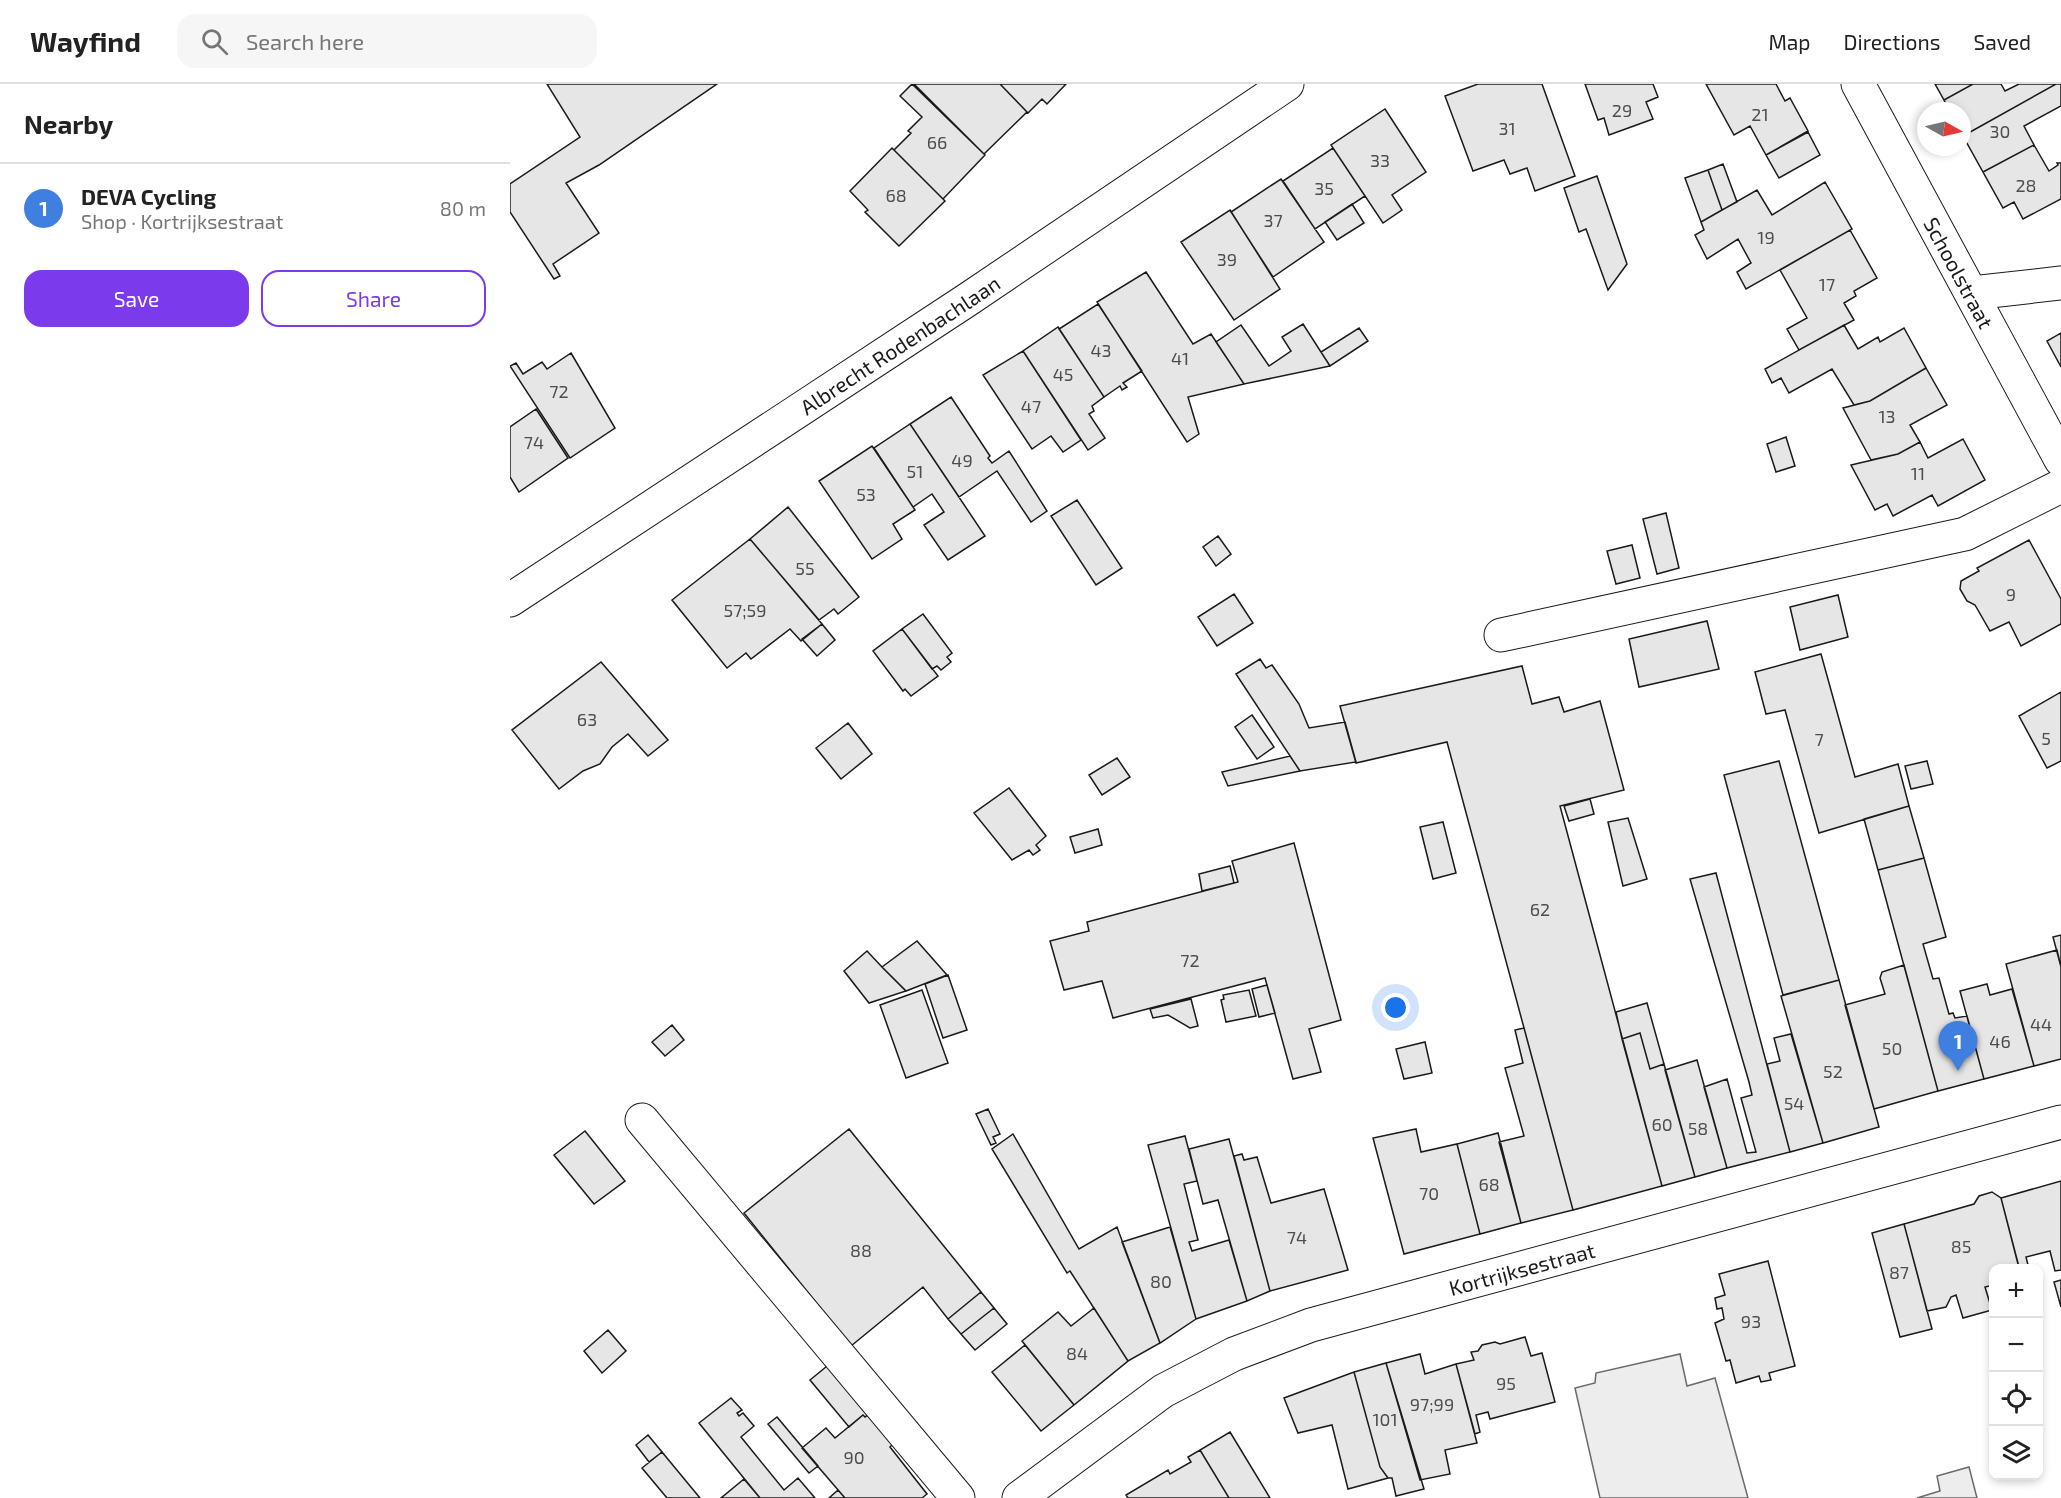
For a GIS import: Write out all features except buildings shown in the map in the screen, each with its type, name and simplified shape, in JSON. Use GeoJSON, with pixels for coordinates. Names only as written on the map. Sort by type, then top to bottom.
{"type":"FeatureCollection","features":[{"type":"Feature","properties":{"kind":"street","name":"Albrecht Rodenbachlaan"},"geometry":{"type":"LineString","coordinates":[[510,600],[957,306],[1287,84]]}},
{"type":"Feature","properties":{"kind":"street","name":"Schoolstraat"},"geometry":{"type":"LineString","coordinates":[[1858,84],[2061,460]]}},
{"type":"Feature","properties":{"kind":"street"},"geometry":{"type":"LineString","coordinates":[[1972,292],[2061,284]]}},
{"type":"Feature","properties":{"kind":"street"},"geometry":{"type":"LineString","coordinates":[[1501,635],[1965,534],[2061,486]]}},
{"type":"Feature","properties":{"kind":"street"},"geometry":{"type":"LineString","coordinates":[[642,1120],[958,1498]]}},
{"type":"Feature","properties":{"kind":"street","name":"Kortrijksestraat"},"geometry":{"type":"LineString","coordinates":[[1019,1498],[1163,1391],[1234,1354],[1311,1325],[2061,1122]]}},
{"type":"Feature","properties":{"kind":"shaded area"},"geometry":{"type":"Polygon","coordinates":[[[1680,1354],[1687,1386],[1715,1378],[1748,1498],[1600,1498],[1575,1388],[1595,1383],[1596,1373],[1680,1354]]]}},
{"type":"Feature","properties":{"kind":"shaded area"},"geometry":{"type":"Polygon","coordinates":[[[1969,1467],[1977,1498],[1917,1498],[1940,1491],[1937,1476],[1969,1467]]]}},
{"type":"Feature","properties":{"kind":"place","name":"DEVA Cycling"},"geometry":{"type":"Point","coordinates":[1958,1071]}}]}
